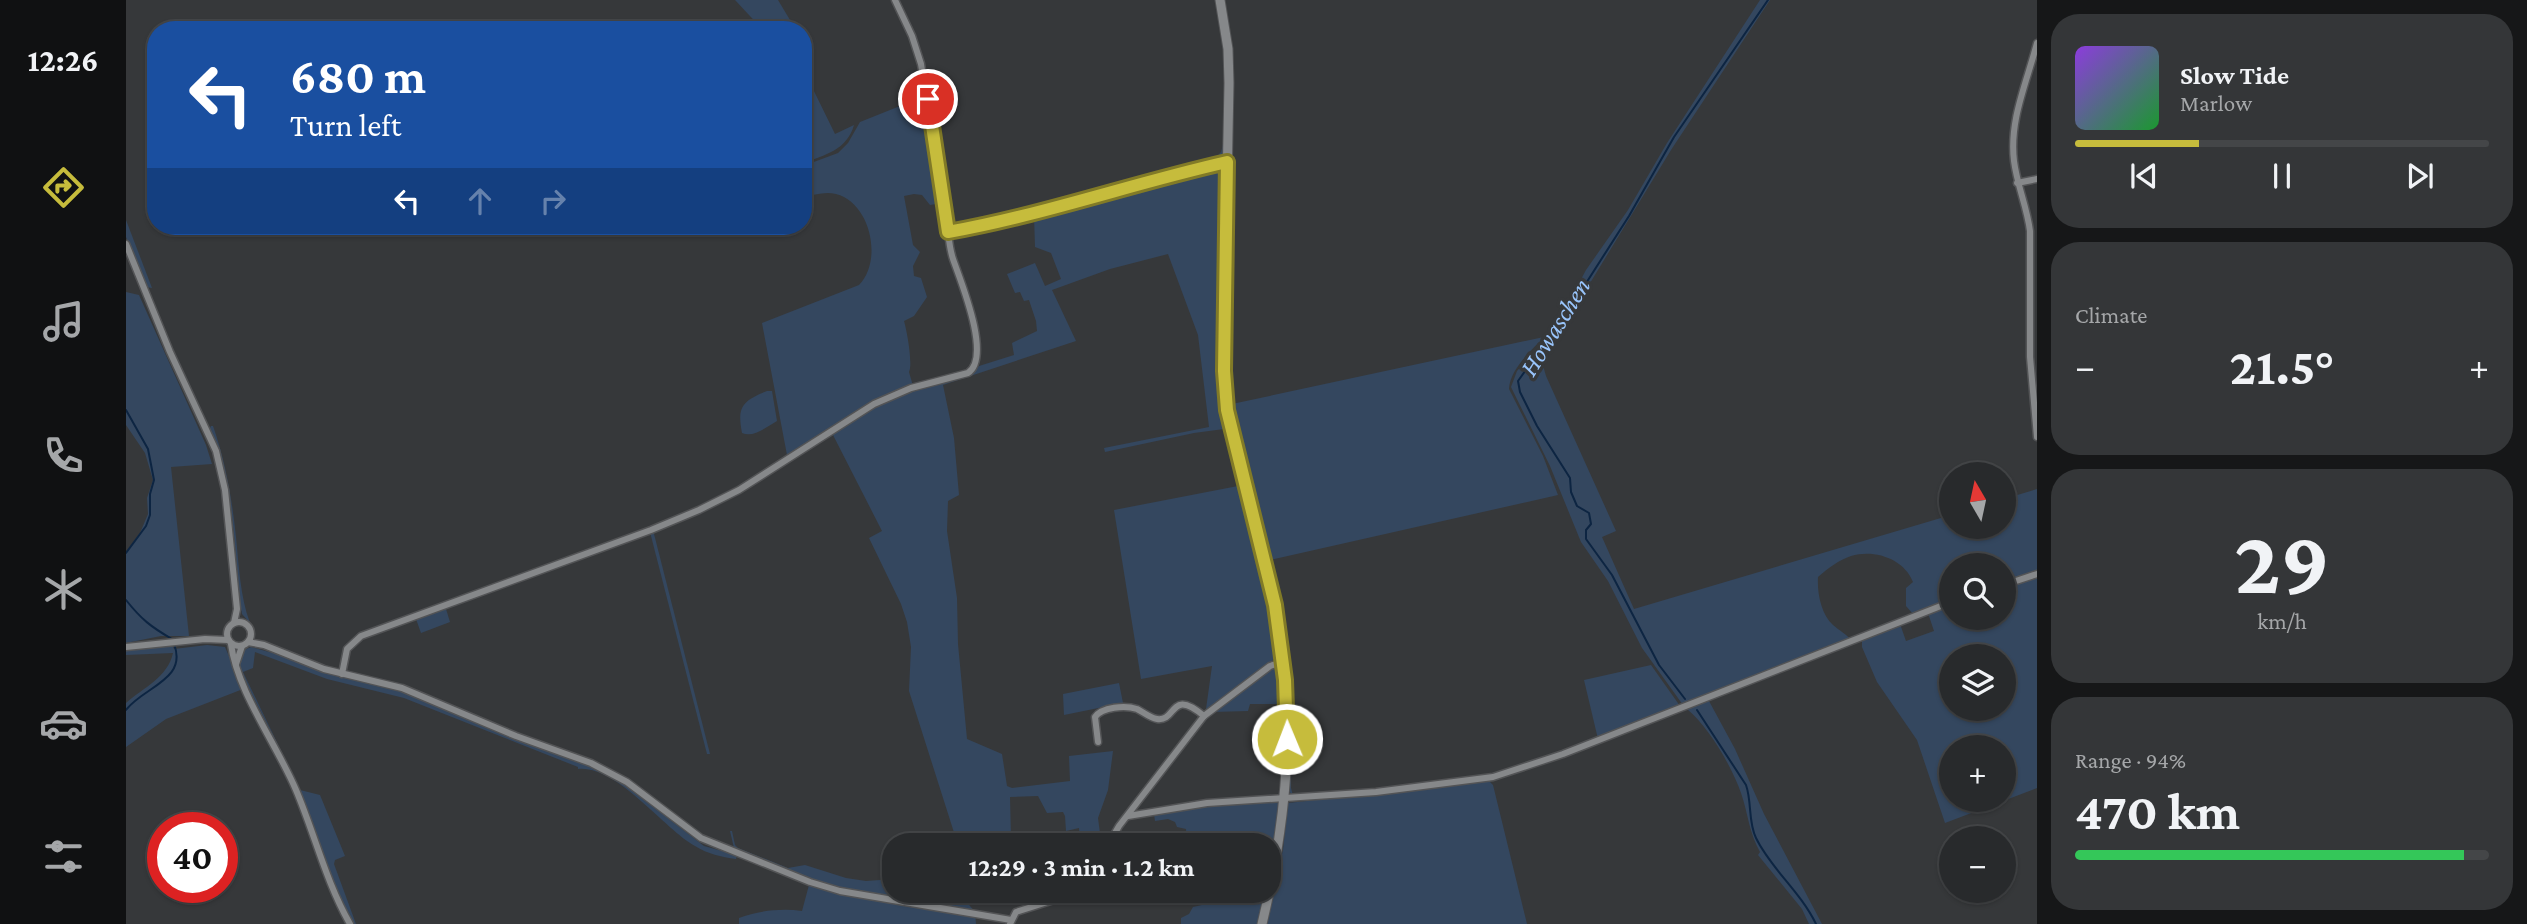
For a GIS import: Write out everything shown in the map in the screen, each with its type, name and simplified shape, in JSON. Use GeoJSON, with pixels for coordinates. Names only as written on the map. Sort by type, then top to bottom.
{"type":"FeatureCollection","features":[{"type":"Feature","properties":{"kind":"street"},"geometry":{"type":"LineString","coordinates":[[342,674],[347,649],[353,641],[362,636],[699,510],[739,490],[874,404],[911,388],[974,369],[974,322],[953,260],[921,64],[912,36],[895,0]]}},
{"type":"Feature","properties":{"kind":"street"},"geometry":{"type":"LineString","coordinates":[[1220,0],[1229,68],[1224,371],[1227,410],[1270,583],[1283,662],[1287,727],[1285,798],[1274,872],[1262,924]]}},
{"type":"Feature","properties":{"kind":"street"},"geometry":{"type":"LineString","coordinates":[[2037,43],[2015,120],[2013,145],[2017,183],[2030,231],[2030,357],[2037,437]]}},
{"type":"Feature","properties":{"kind":"street"},"geometry":{"type":"LineString","coordinates":[[948,232],[1106,195],[1157,177],[1227,162]]}},
{"type":"Feature","properties":{"kind":"street"},"geometry":{"type":"LineString","coordinates":[[2017,183],[2037,179]]}},
{"type":"Feature","properties":{"kind":"street"},"geometry":{"type":"LineString","coordinates":[[126,244],[170,352],[204,424],[218,459],[225,490],[236,609],[234,623],[227,631],[205,639]]}},
{"type":"Feature","properties":{"kind":"street"},"geometry":{"type":"LineString","coordinates":[[2016,581],[2037,574]]}},
{"type":"Feature","properties":{"kind":"street"},"geometry":{"type":"LineString","coordinates":[[1128,816],[1207,803],[1377,792],[1506,774],[1598,741],[1939,607]]}},
{"type":"Feature","properties":{"kind":"street"},"geometry":{"type":"LineString","coordinates":[[236,609],[251,634],[264,645]]}},
{"type":"Feature","properties":{"kind":"street"},"geometry":{"type":"LineString","coordinates":[[234,623],[242,622]]}},
{"type":"Feature","properties":{"kind":"street"},"geometry":{"type":"LineString","coordinates":[[227,631],[239,675],[295,788],[331,886],[350,924]]}},
{"type":"Feature","properties":{"kind":"street"},"geometry":{"type":"LineString","coordinates":[[236,664],[251,634]]}},
{"type":"Feature","properties":{"kind":"street"},"geometry":{"type":"LineString","coordinates":[[126,647],[205,639],[264,645],[342,674],[402,688],[516,736],[591,763],[627,782],[701,838],[802,879],[840,891],[1010,922],[1016,912],[1044,903]]}},
{"type":"Feature","properties":{"kind":"street"},"geometry":{"type":"LineString","coordinates":[[1116,833],[1204,716],[1270,666],[1283,662]]}},
{"type":"Feature","properties":{"kind":"street"},"geometry":{"type":"LineString","coordinates":[[1098,742],[1095,717],[1101,711],[1131,708],[1159,719],[1166,717],[1176,706],[1182,704],[1192,707],[1204,716]]}},
{"type":"Feature","properties":{"kind":"shaded area"},"geometry":{"type":"Polygon","coordinates":[[[735,0],[778,0],[791,21],[755,21],[735,0]]]}},
{"type":"Feature","properties":{"kind":"shaded area"},"geometry":{"type":"Polygon","coordinates":[[[1760,0],[1770,0],[1671,150],[1542,362],[1616,531],[1602,537],[1634,609],[1939,519],[1939,539],[2016,539],[2016,495],[2037,489],[2037,572],[2016,579],[2016,553],[1939,553],[1939,604],[1913,614],[1906,606],[1906,588],[1913,582],[1903,567],[1879,555],[1851,556],[1818,577],[1818,583],[1825,615],[1851,640],[1683,705],[1642,648],[1608,581],[1581,542],[1550,466],[1511,387],[1517,371],[1555,328],[1586,270],[1628,210],[1667,143],[1760,0]]]}},
{"type":"Feature","properties":{"kind":"shaded area"},"geometry":{"type":"Polygon","coordinates":[[[812,87],[835,134],[854,125],[841,146],[812,160],[812,87]]]}},
{"type":"Feature","properties":{"kind":"shaded area"},"geometry":{"type":"Polygon","coordinates":[[[905,104],[924,104],[928,110],[944,207],[930,205],[922,195],[904,196],[913,245],[920,252],[913,266],[914,276],[921,278],[927,297],[914,316],[904,321],[913,386],[845,418],[787,455],[762,323],[859,285],[870,262],[870,234],[865,220],[848,200],[836,194],[812,195],[812,163],[838,153],[848,143],[860,122],[905,104]]]}},
{"type":"Feature","properties":{"kind":"shaded area"},"geometry":{"type":"Polygon","coordinates":[[[1225,137],[1233,162],[1228,367],[1232,404],[1544,337],[1517,367],[1509,389],[1543,456],[1558,495],[1270,560],[1288,651],[1292,701],[1293,796],[1289,791],[1290,700],[1270,595],[1279,643],[1278,656],[1208,710],[1212,666],[1141,679],[1114,510],[1238,486],[1224,429],[1105,452],[1104,448],[1209,427],[1198,335],[1168,254],[1110,269],[1052,290],[1076,341],[943,385],[954,438],[959,495],[948,501],[947,531],[957,598],[958,644],[967,739],[1002,754],[1007,786],[1012,788],[1070,781],[1069,756],[1113,751],[1108,790],[1098,818],[1100,833],[1079,833],[1079,828],[1066,831],[1063,812],[1047,813],[1038,796],[1010,797],[1011,833],[954,833],[909,691],[911,647],[907,622],[869,538],[882,531],[833,435],[835,429],[860,413],[913,389],[971,374],[979,366],[1014,355],[1012,343],[1037,331],[1029,300],[1024,301],[1020,292],[1015,293],[1007,274],[1035,263],[1045,286],[1061,279],[1051,253],[1035,247],[1034,215],[1210,164],[1221,152],[1225,137]]]}},
{"type":"Feature","properties":{"kind":"shaded area"},"geometry":{"type":"Polygon","coordinates":[[[126,220],[152,288],[146,287],[126,237],[126,220]]]}},
{"type":"Feature","properties":{"kind":"shaded area"},"geometry":{"type":"Polygon","coordinates":[[[126,292],[139,295],[212,464],[171,467],[189,636],[161,636],[126,643],[126,552],[140,533],[148,514],[147,498],[153,480],[145,453],[126,425],[126,292]]]}},
{"type":"Feature","properties":{"kind":"shaded area"},"geometry":{"type":"Polygon","coordinates":[[[767,391],[772,391],[777,421],[755,433],[742,433],[740,417],[743,406],[767,391]]]}},
{"type":"Feature","properties":{"kind":"shaded area"},"geometry":{"type":"Polygon","coordinates":[[[211,426],[218,440],[228,481],[242,592],[250,623],[242,614],[228,493],[224,471],[209,430],[211,426]]]}},
{"type":"Feature","properties":{"kind":"shaded area"},"geometry":{"type":"Polygon","coordinates":[[[653,530],[710,754],[707,754],[650,532],[653,530]]]}},
{"type":"Feature","properties":{"kind":"shaded area"},"geometry":{"type":"Polygon","coordinates":[[[2037,576],[2037,788],[2016,796],[2016,735],[1939,735],[1939,805],[1917,740],[1877,682],[1862,647],[1862,641],[1900,624],[1906,641],[1934,631],[1928,613],[1939,608],[1939,630],[2016,630],[2016,583],[2037,576]]]}},
{"type":"Feature","properties":{"kind":"shaded area"},"geometry":{"type":"Polygon","coordinates":[[[446,609],[450,622],[421,633],[416,619],[446,609]]]}},
{"type":"Feature","properties":{"kind":"shaded area"},"geometry":{"type":"Polygon","coordinates":[[[172,645],[174,649],[207,645],[225,647],[243,689],[166,719],[126,747],[126,703],[166,669],[173,653],[126,655],[126,650],[172,645]]]}},
{"type":"Feature","properties":{"kind":"shaded area"},"geometry":{"type":"Polygon","coordinates":[[[251,647],[323,671],[399,690],[588,764],[621,782],[704,846],[737,855],[736,859],[715,855],[695,846],[624,787],[593,770],[578,769],[404,698],[327,679],[255,652],[253,668],[243,672],[286,761],[241,673],[242,654],[251,647]]]}},
{"type":"Feature","properties":{"kind":"shaded area"},"geometry":{"type":"Polygon","coordinates":[[[1651,665],[1680,706],[1598,739],[1584,680],[1651,665]]]}},
{"type":"Feature","properties":{"kind":"shaded area"},"geometry":{"type":"Polygon","coordinates":[[[1273,667],[1281,671],[1284,704],[1250,704],[1248,711],[1212,712],[1273,667]]]}},
{"type":"Feature","properties":{"kind":"shaded area"},"geometry":{"type":"Polygon","coordinates":[[[1119,683],[1123,703],[1064,715],[1063,694],[1119,683]]]}},
{"type":"Feature","properties":{"kind":"shaded area"},"geometry":{"type":"Polygon","coordinates":[[[1709,701],[1822,924],[1809,924],[1802,909],[1758,855],[1760,852],[1732,771],[1719,748],[1687,709],[1709,701]]]}},
{"type":"Feature","properties":{"kind":"shaded area"},"geometry":{"type":"Polygon","coordinates":[[[287,763],[300,790],[320,795],[345,856],[335,860],[334,864],[356,924],[353,924],[339,899],[287,763]]]}},
{"type":"Feature","properties":{"kind":"shaded area"},"geometry":{"type":"Polygon","coordinates":[[[1490,782],[1493,785],[1527,924],[1265,924],[1270,903],[1281,903],[1281,858],[1288,803],[1490,782]]]}},
{"type":"Feature","properties":{"kind":"shaded area"},"geometry":{"type":"Polygon","coordinates":[[[1272,800],[1280,802],[1276,833],[1186,833],[1186,829],[1177,827],[1175,822],[1168,819],[1155,821],[1154,814],[1197,806],[1272,800]]]}},
{"type":"Feature","properties":{"kind":"shaded area"},"geometry":{"type":"Polygon","coordinates":[[[1941,812],[1974,812],[1945,823],[1941,812]]]}},
{"type":"Feature","properties":{"kind":"shaded area"},"geometry":{"type":"Polygon","coordinates":[[[730,831],[738,848],[788,868],[805,865],[846,878],[882,880],[882,903],[968,903],[975,912],[976,924],[739,924],[739,918],[753,914],[778,910],[802,911],[809,885],[804,877],[734,848],[730,831]]]}},
{"type":"Feature","properties":{"kind":"shaded area"},"geometry":{"type":"Polygon","coordinates":[[[1211,903],[1263,903],[1258,924],[1181,924],[1181,918],[1189,914],[1193,907],[1211,903]]]}},
{"type":"Feature","properties":{"kind":"waterway","name":"Howaschen"},"geometry":{"type":"LineString","coordinates":[[1685,699],[1659,665],[1612,575],[1586,539],[1586,530],[1591,524],[1589,513],[1577,506],[1571,492],[1570,478],[1537,426],[1520,392],[1518,381],[1574,302],[1629,216],[1674,137],[1768,0]]}},
{"type":"Feature","properties":{"kind":"waterway"},"geometry":{"type":"LineString","coordinates":[[126,410],[148,449],[154,480],[146,526],[126,553]]}},
{"type":"Feature","properties":{"kind":"waterway"},"geometry":{"type":"LineString","coordinates":[[126,600],[147,622],[172,639]]}},
{"type":"Feature","properties":{"kind":"waterway"},"geometry":{"type":"LineString","coordinates":[[126,710],[169,675],[177,656],[174,644]]}},
{"type":"Feature","properties":{"kind":"waterway","name":"Howaschen"},"geometry":{"type":"LineString","coordinates":[[1697,710],[1746,785],[1754,832],[1762,849],[1816,924]]}},
{"type":"Feature","properties":{"kind":"route"},"geometry":{"type":"LineString","coordinates":[[928,99],[948,232],[1106,195],[1157,177],[1227,162],[1224,371],[1227,410],[1275,605],[1282,645],[1287,739]]}}]}
